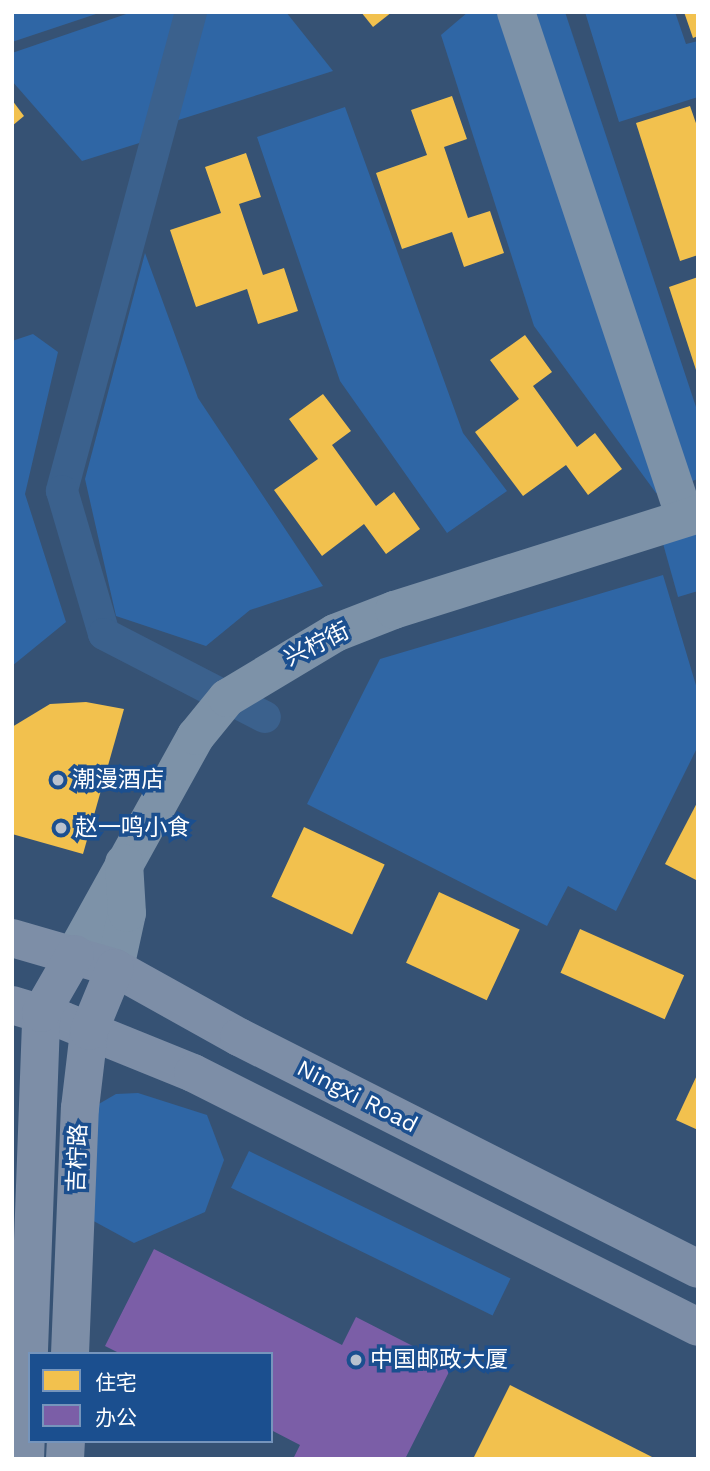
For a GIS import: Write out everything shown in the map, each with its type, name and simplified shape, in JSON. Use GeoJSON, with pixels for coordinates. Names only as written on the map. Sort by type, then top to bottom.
{"type":"FeatureCollection","features":[{"type":"Feature","properties":{"kind":"main road","name":"Ningxi Road"},"geometry":{"type":"LineString","coordinates":[[12,937],[115,968],[239,1037],[698,1269]]}},
{"type":"Feature","properties":{"kind":"main road"},"geometry":{"type":"LineString","coordinates":[[25,1459],[21,1347],[26,1009],[75,954]]}},
{"type":"Feature","properties":{"kind":"main road","name":"吉柠路"},"geometry":{"type":"LineString","coordinates":[[70,1352],[79,1108],[89,1031],[115,968]]}},
{"type":"Feature","properties":{"kind":"main road"},"geometry":{"type":"LineString","coordinates":[[26,1009],[193,1073],[698,1328]]}},
{"type":"Feature","properties":{"kind":"main road"},"geometry":{"type":"LineString","coordinates":[[442,1198],[463,1150]]}},
{"type":"Feature","properties":{"kind":"street"},"geometry":{"type":"LineString","coordinates":[[516,12],[691,516]]}},
{"type":"Feature","properties":{"kind":"street","name":"兴柠街"},"geometry":{"type":"LineString","coordinates":[[75,954],[124,863],[211,716],[227,698],[277,664],[335,633],[394,610],[691,516]]}},
{"type":"Feature","properties":{"kind":"street"},"geometry":{"type":"LineString","coordinates":[[115,968],[127,913],[124,863]]}},
{"type":"Feature","properties":{"kind":"shaded area"},"geometry":{"type":"Polygon","coordinates":[[[12,12],[102,12],[12,42],[12,12]]]}},
{"type":"Feature","properties":{"kind":"shaded area"},"geometry":{"type":"Polygon","coordinates":[[[132,12],[180,12],[149,140],[82,161],[12,81],[12,53],[132,12]]]}},
{"type":"Feature","properties":{"kind":"shaded area"},"geometry":{"type":"Polygon","coordinates":[[[204,12],[286,12],[333,71],[172,122],[204,12]]]}},
{"type":"Feature","properties":{"kind":"shaded area"},"geometry":{"type":"Polygon","coordinates":[[[468,12],[565,12],[698,413],[698,479],[656,493],[534,326],[441,35],[468,12]]]}},
{"type":"Feature","properties":{"kind":"shaded area"},"geometry":{"type":"Polygon","coordinates":[[[585,12],[675,12],[686,44],[698,41],[698,97],[619,122],[585,12]]]}},
{"type":"Feature","properties":{"kind":"shaded area"},"geometry":{"type":"Polygon","coordinates":[[[345,107],[463,433],[507,491],[447,533],[340,381],[257,137],[345,107]]]}},
{"type":"Feature","properties":{"kind":"shaded area"},"geometry":{"type":"Polygon","coordinates":[[[145,253],[198,398],[323,586],[250,610],[206,646],[116,616],[85,479],[145,253]]]}},
{"type":"Feature","properties":{"kind":"shaded area"},"geometry":{"type":"Polygon","coordinates":[[[33,334],[58,352],[25,494],[66,622],[12,666],[12,341],[33,334]]]}},
{"type":"Feature","properties":{"kind":"shaded area"},"geometry":{"type":"Polygon","coordinates":[[[698,529],[698,591],[678,597],[662,540],[698,529]]]}},
{"type":"Feature","properties":{"kind":"shaded area"},"geometry":{"type":"Polygon","coordinates":[[[663,575],[698,692],[698,746],[616,911],[568,886],[547,926],[307,804],[380,659],[663,575]]]}},
{"type":"Feature","properties":{"kind":"shaded area"},"geometry":{"type":"Polygon","coordinates":[[[138,1093],[207,1115],[224,1160],[205,1212],[134,1243],[88,1218],[97,1105],[116,1094],[138,1093]]]}},
{"type":"Feature","properties":{"kind":"shaded area"},"geometry":{"type":"Polygon","coordinates":[[[249,1151],[511,1279],[493,1315],[231,1188],[249,1151]]]}},
{"type":"Feature","properties":{"kind":"building: 住宅"},"geometry":{"type":"Polygon","coordinates":[[[361,12],[392,12],[373,27],[361,12]]]}},
{"type":"Feature","properties":{"kind":"building: 住宅"},"geometry":{"type":"Polygon","coordinates":[[[684,12],[698,12],[698,36],[693,38],[684,12]]]}},
{"type":"Feature","properties":{"kind":"building: 住宅"},"geometry":{"type":"Polygon","coordinates":[[[452,96],[467,139],[444,147],[468,218],[490,211],[504,253],[464,267],[452,232],[402,249],[376,173],[427,155],[411,110],[452,96]]]}},
{"type":"Feature","properties":{"kind":"building: 住宅"},"geometry":{"type":"Polygon","coordinates":[[[12,100],[24,116],[12,126],[12,100]]]}},
{"type":"Feature","properties":{"kind":"building: 住宅"},"geometry":{"type":"Polygon","coordinates":[[[690,106],[698,129],[698,255],[680,261],[636,123],[690,106]]]}},
{"type":"Feature","properties":{"kind":"building: 住宅"},"geometry":{"type":"Polygon","coordinates":[[[246,153],[261,197],[239,204],[263,275],[284,268],[298,311],[258,324],[247,289],[196,307],[170,230],[221,213],[205,167],[246,153]]]}},
{"type":"Feature","properties":{"kind":"building: 住宅"},"geometry":{"type":"Polygon","coordinates":[[[698,277],[698,373],[697,373],[669,287],[698,277]]]}},
{"type":"Feature","properties":{"kind":"building: 住宅"},"geometry":{"type":"Polygon","coordinates":[[[525,335],[552,372],[533,386],[577,447],[595,433],[622,469],[588,495],[566,465],[523,496],[475,432],[519,399],[490,360],[525,335]]]}},
{"type":"Feature","properties":{"kind":"building: 住宅"},"geometry":{"type":"Polygon","coordinates":[[[323,394],[351,431],[332,445],[376,506],[394,492],[420,529],[386,554],[364,524],[322,556],[274,490],[318,459],[289,419],[323,394]]]}},
{"type":"Feature","properties":{"kind":"building: 住宅","name":"潮漫酒店"},"geometry":{"type":"Polygon","coordinates":[[[86,702],[124,709],[83,854],[12,834],[12,727],[50,704],[86,702]]]}},
{"type":"Feature","properties":{"kind":"building: 住宅"},"geometry":{"type":"Polygon","coordinates":[[[698,801],[698,881],[665,864],[698,801]]]}},
{"type":"Feature","properties":{"kind":"building: 住宅"},"geometry":{"type":"Polygon","coordinates":[[[304,827],[385,865],[352,934],[271,897],[304,827]]]}},
{"type":"Feature","properties":{"kind":"building: 住宅"},"geometry":{"type":"Polygon","coordinates":[[[439,892],[520,930],[487,1000],[406,963],[439,892]]]}},
{"type":"Feature","properties":{"kind":"building: 住宅"},"geometry":{"type":"Polygon","coordinates":[[[580,929],[684,975],[665,1019],[560,973],[580,929]]]}},
{"type":"Feature","properties":{"kind":"building: 住宅"},"geometry":{"type":"Polygon","coordinates":[[[698,1073],[698,1130],[676,1120],[698,1073]]]}},
{"type":"Feature","properties":{"kind":"building: 住宅"},"geometry":{"type":"Polygon","coordinates":[[[510,1385],[656,1459],[473,1459],[510,1385]]]}},
{"type":"Feature","properties":{"kind":"building: 办公","name":"中国邮政大厦"},"geometry":{"type":"Polygon","coordinates":[[[154,1249],[342,1345],[356,1317],[452,1366],[405,1459],[293,1459],[300,1445],[273,1431],[273,1352],[117,1352],[105,1346],[154,1249]]]}},
{"type":"Feature","properties":{"kind":"waterway"},"geometry":{"type":"LineString","coordinates":[[191,12],[62,491],[104,634],[265,717]]}},
{"type":"Feature","properties":{"kind":"place","name":"潮漫酒店"},"geometry":{"type":"Point","coordinates":[58,780]}},
{"type":"Feature","properties":{"kind":"place","name":"赵一鸣小食"},"geometry":{"type":"Point","coordinates":[61,828]}},
{"type":"Feature","properties":{"kind":"place","name":"中国邮政大厦"},"geometry":{"type":"Point","coordinates":[356,1360]}}]}
